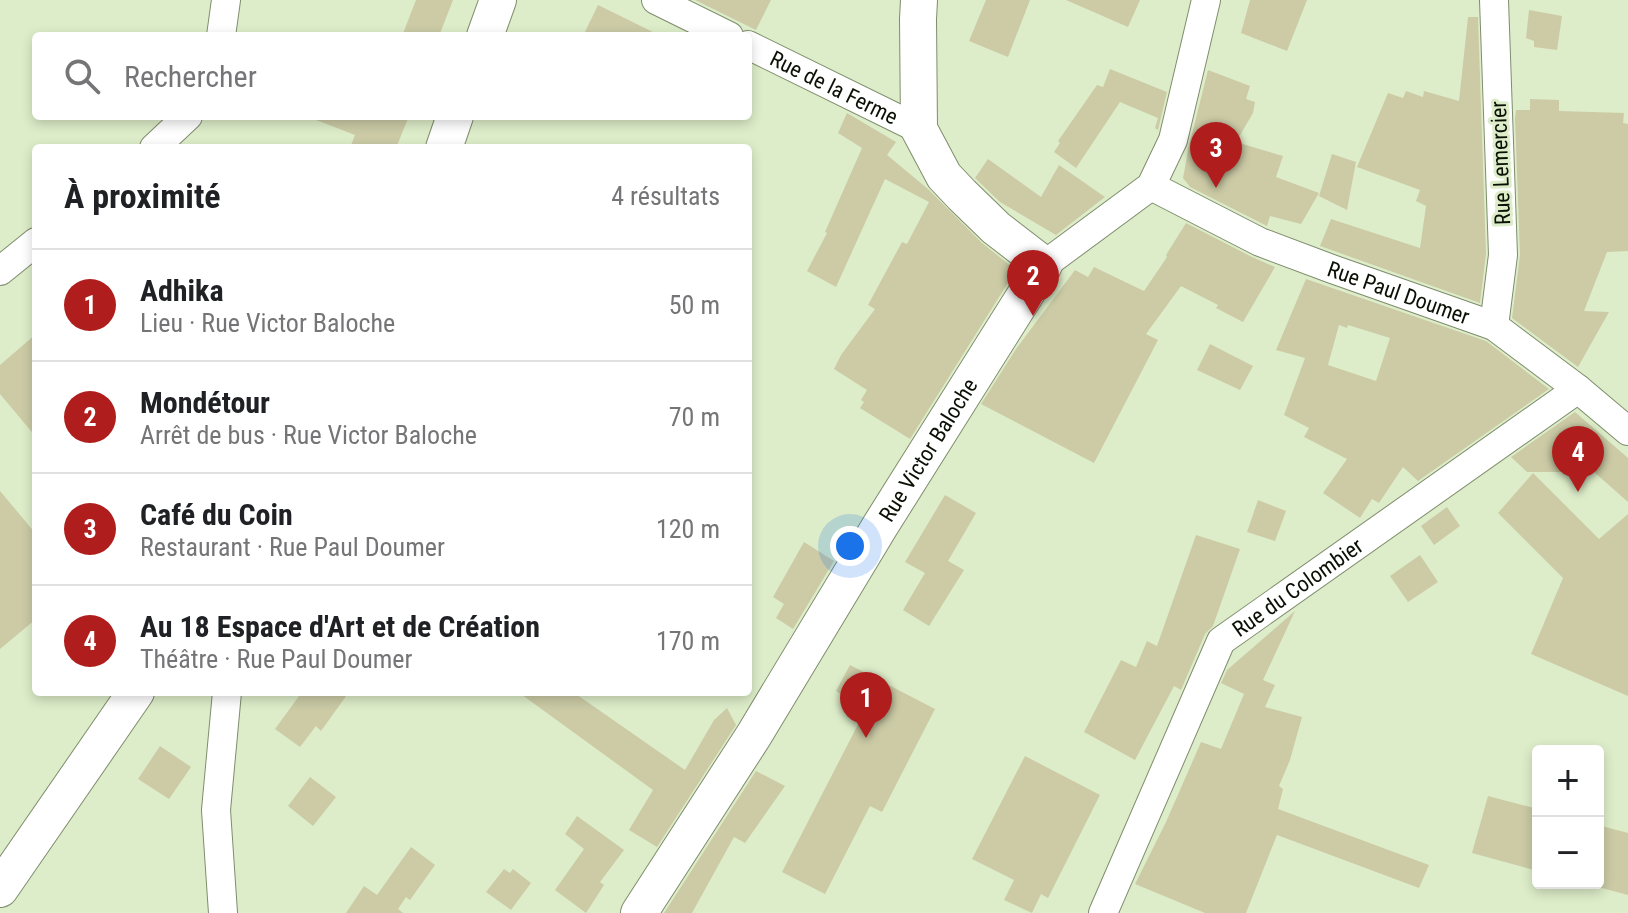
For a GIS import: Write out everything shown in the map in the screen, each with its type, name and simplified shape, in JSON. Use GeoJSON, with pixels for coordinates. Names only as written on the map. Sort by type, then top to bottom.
{"type":"FeatureCollection","features":[{"type":"Feature","properties":{"kind":"street"},"geometry":{"type":"LineString","coordinates":[[222,32],[226,0]]}},
{"type":"Feature","properties":{"kind":"street"},"geometry":{"type":"LineString","coordinates":[[486,32],[498,0]]}},
{"type":"Feature","properties":{"kind":"street"},"geometry":{"type":"LineString","coordinates":[[656,0],[721,32]]}},
{"type":"Feature","properties":{"kind":"street"},"geometry":{"type":"LineString","coordinates":[[919,0],[919,129],[944,176],[953,186],[996,228],[1044,265]]}},
{"type":"Feature","properties":{"kind":"street","name":"Rue Victor Baloche"},"geometry":{"type":"LineString","coordinates":[[639,913],[754,735],[880,526],[1044,265],[1151,186],[1173,140],[1206,0]]}},
{"type":"Feature","properties":{"kind":"street","name":"Rue Lemercier"},"geometry":{"type":"LineString","coordinates":[[1494,0],[1503,255],[1494,326]]}},
{"type":"Feature","properties":{"kind":"street","name":"Rue de la Ferme"},"geometry":{"type":"LineString","coordinates":[[752,47],[919,129]]}},
{"type":"Feature","properties":{"kind":"street"},"geometry":{"type":"LineString","coordinates":[[158,144],[184,120]]}},
{"type":"Feature","properties":{"kind":"street"},"geometry":{"type":"LineString","coordinates":[[445,144],[454,120]]}},
{"type":"Feature","properties":{"kind":"street","name":"Rue Paul Doumer"},"geometry":{"type":"LineString","coordinates":[[1151,186],[1260,242],[1494,326],[1627,429]]}},
{"type":"Feature","properties":{"kind":"street"},"geometry":{"type":"LineString","coordinates":[[0,271],[32,245]]}},
{"type":"Feature","properties":{"kind":"street","name":"Rue du Colombier"},"geometry":{"type":"LineString","coordinates":[[1103,913],[1221,641],[1578,389]]}},
{"type":"Feature","properties":{"kind":"street"},"geometry":{"type":"LineString","coordinates":[[0,889],[133,696]]}},
{"type":"Feature","properties":{"kind":"street"},"geometry":{"type":"LineString","coordinates":[[223,913],[216,810],[227,696]]}},
{"type":"Feature","properties":{"kind":"building"},"geometry":{"type":"Polygon","coordinates":[[[416,0],[453,0],[441,32],[404,32],[416,0]]]}},
{"type":"Feature","properties":{"kind":"building"},"geometry":{"type":"Polygon","coordinates":[[[695,0],[771,0],[756,30],[695,0]]]}},
{"type":"Feature","properties":{"kind":"building"},"geometry":{"type":"Polygon","coordinates":[[[986,0],[1030,0],[1008,57],[969,41],[986,0]]]}},
{"type":"Feature","properties":{"kind":"building"},"geometry":{"type":"Polygon","coordinates":[[[1066,0],[1140,0],[1128,27],[1066,0]]]}},
{"type":"Feature","properties":{"kind":"building"},"geometry":{"type":"Polygon","coordinates":[[[1250,0],[1307,0],[1287,51],[1241,33],[1250,0]]]}},
{"type":"Feature","properties":{"kind":"building"},"geometry":{"type":"Polygon","coordinates":[[[598,5],[653,32],[585,32],[598,5]]]}},
{"type":"Feature","properties":{"kind":"building"},"geometry":{"type":"Polygon","coordinates":[[[1529,10],[1562,16],[1557,50],[1534,47],[1534,41],[1526,38],[1529,10]]]}},
{"type":"Feature","properties":{"kind":"building"},"geometry":{"type":"Polygon","coordinates":[[[1468,17],[1478,17],[1486,254],[1480,303],[1320,246],[1331,219],[1420,248],[1426,206],[1416,201],[1420,190],[1357,167],[1388,93],[1403,98],[1406,91],[1423,97],[1424,91],[1459,101],[1468,17]]]}},
{"type":"Feature","properties":{"kind":"building"},"geometry":{"type":"Polygon","coordinates":[[[1110,69],[1167,92],[1158,130],[1155,128],[1158,118],[1120,102],[1076,168],[1054,152],[1060,143],[1058,141],[1097,85],[1103,87],[1110,69]]]}},
{"type":"Feature","properties":{"kind":"building"},"geometry":{"type":"Polygon","coordinates":[[[1208,70],[1250,86],[1246,99],[1255,102],[1253,113],[1236,142],[1283,156],[1276,177],[1319,193],[1301,224],[1270,216],[1267,226],[1190,187],[1183,178],[1208,70]]]}},
{"type":"Feature","properties":{"kind":"building"},"geometry":{"type":"Polygon","coordinates":[[[1530,99],[1559,100],[1559,111],[1624,113],[1623,123],[1628,124],[1628,251],[1607,252],[1584,311],[1609,312],[1578,367],[1512,318],[1520,255],[1515,119],[1516,110],[1530,110],[1530,99]]]}},
{"type":"Feature","properties":{"kind":"building"},"geometry":{"type":"Polygon","coordinates":[[[847,113],[896,142],[887,155],[928,189],[982,243],[1016,270],[910,439],[860,408],[867,390],[834,369],[875,309],[868,305],[902,242],[907,244],[929,202],[885,179],[836,287],[807,271],[827,233],[862,148],[838,133],[847,113]]]}},
{"type":"Feature","properties":{"kind":"building"},"geometry":{"type":"Polygon","coordinates":[[[316,120],[407,120],[398,144],[352,144],[355,135],[316,120]]]}},
{"type":"Feature","properties":{"kind":"building"},"geometry":{"type":"Polygon","coordinates":[[[1332,154],[1356,162],[1347,210],[1319,196],[1332,154]]]}},
{"type":"Feature","properties":{"kind":"building"},"geometry":{"type":"Polygon","coordinates":[[[988,159],[1041,197],[1059,165],[1105,197],[1056,235],[1000,202],[975,178],[988,159]]]}},
{"type":"Feature","properties":{"kind":"building"},"geometry":{"type":"Polygon","coordinates":[[[1186,223],[1275,267],[1243,322],[1181,286],[1146,334],[1158,340],[1094,463],[981,404],[1016,349],[1075,270],[1088,277],[1094,267],[1144,291],[1186,223]]]}},
{"type":"Feature","properties":{"kind":"building"},"geometry":{"type":"Polygon","coordinates":[[[1306,279],[1486,341],[1549,389],[1418,481],[1403,467],[1379,503],[1372,499],[1360,518],[1323,493],[1347,459],[1304,437],[1309,428],[1284,415],[1305,358],[1276,350],[1306,279]],[[1339,325],[1328,365],[1376,381],[1390,338],[1348,325],[1347,328],[1339,325]]]}},
{"type":"Feature","properties":{"kind":"building"},"geometry":{"type":"Polygon","coordinates":[[[32,337],[32,432],[0,394],[0,365],[32,337]]]}},
{"type":"Feature","properties":{"kind":"building"},"geometry":{"type":"Polygon","coordinates":[[[1210,344],[1253,366],[1240,390],[1197,370],[1210,344]]]}},
{"type":"Feature","properties":{"kind":"building"},"geometry":{"type":"Polygon","coordinates":[[[1575,412],[1628,458],[1628,502],[1594,472],[1527,472],[1511,457],[1575,412]]]}},
{"type":"Feature","properties":{"kind":"building"},"geometry":{"type":"Polygon","coordinates":[[[1533,473],[1599,539],[1628,514],[1628,696],[1531,654],[1563,578],[1498,513],[1533,473]]]}},
{"type":"Feature","properties":{"kind":"building"},"geometry":{"type":"Polygon","coordinates":[[[0,491],[32,529],[32,622],[0,649],[0,491]]]}},
{"type":"Feature","properties":{"kind":"building"},"geometry":{"type":"Polygon","coordinates":[[[945,495],[976,513],[948,561],[964,570],[929,626],[903,610],[925,573],[905,562],[945,495]]]}},
{"type":"Feature","properties":{"kind":"building"},"geometry":{"type":"Polygon","coordinates":[[[1258,500],[1286,511],[1275,541],[1247,532],[1258,500]]]}},
{"type":"Feature","properties":{"kind":"building"},"geometry":{"type":"Polygon","coordinates":[[[1447,507],[1460,526],[1434,545],[1421,526],[1447,507]]]}},
{"type":"Feature","properties":{"kind":"building"},"geometry":{"type":"Polygon","coordinates":[[[1196,535],[1240,549],[1213,626],[1205,634],[1181,690],[1174,686],[1135,760],[1084,732],[1121,660],[1136,667],[1147,641],[1157,646],[1196,535]]]}},
{"type":"Feature","properties":{"kind":"building"},"geometry":{"type":"Polygon","coordinates":[[[804,542],[834,561],[793,629],[776,618],[784,604],[773,597],[804,542]]]}},
{"type":"Feature","properties":{"kind":"building"},"geometry":{"type":"Polygon","coordinates":[[[1420,555],[1438,582],[1408,602],[1390,576],[1420,555]]]}},
{"type":"Feature","properties":{"kind":"building"},"geometry":{"type":"Polygon","coordinates":[[[1295,611],[1263,680],[1275,685],[1265,707],[1302,717],[1279,786],[1283,789],[1278,809],[1429,865],[1419,888],[1277,835],[1246,913],[1205,913],[1135,884],[1201,742],[1221,749],[1244,694],[1221,683],[1227,670],[1295,611]]]}},
{"type":"Feature","properties":{"kind":"building"},"geometry":{"type":"Polygon","coordinates":[[[850,665],[935,709],[882,812],[870,806],[825,894],[782,872],[866,709],[836,691],[850,665]]]}},
{"type":"Feature","properties":{"kind":"building"},"geometry":{"type":"Polygon","coordinates":[[[299,696],[346,696],[321,731],[316,726],[300,747],[275,729],[299,696]]]}},
{"type":"Feature","properties":{"kind":"building"},"geometry":{"type":"Polygon","coordinates":[[[524,696],[579,696],[685,770],[714,720],[727,708],[736,725],[657,847],[629,830],[653,790],[524,696]]]}},
{"type":"Feature","properties":{"kind":"building"},"geometry":{"type":"Polygon","coordinates":[[[160,746],[191,767],[169,799],[138,779],[160,746]]]}},
{"type":"Feature","properties":{"kind":"building"},"geometry":{"type":"Polygon","coordinates":[[[1025,756],[1100,795],[1048,898],[1041,894],[1032,913],[1004,900],[1014,880],[972,859],[1025,756]]]}},
{"type":"Feature","properties":{"kind":"building"},"geometry":{"type":"Polygon","coordinates":[[[756,771],[785,786],[745,843],[734,837],[692,913],[664,913],[756,771]]]}},
{"type":"Feature","properties":{"kind":"building"},"geometry":{"type":"Polygon","coordinates":[[[310,777],[336,797],[313,826],[288,806],[310,777]]]}},
{"type":"Feature","properties":{"kind":"building"},"geometry":{"type":"Polygon","coordinates":[[[1488,796],[1532,807],[1532,869],[1472,853],[1488,796]]]}},
{"type":"Feature","properties":{"kind":"building"},"geometry":{"type":"Polygon","coordinates":[[[577,816],[624,850],[600,882],[604,885],[586,913],[555,890],[584,849],[565,834],[577,816]]]}},
{"type":"Feature","properties":{"kind":"building"},"geometry":{"type":"Polygon","coordinates":[[[1604,827],[1628,833],[1628,895],[1604,889],[1604,827]]]}},
{"type":"Feature","properties":{"kind":"building"},"geometry":{"type":"Polygon","coordinates":[[[411,847],[435,865],[410,900],[406,897],[398,909],[403,913],[346,913],[364,886],[377,895],[411,847]]]}},
{"type":"Feature","properties":{"kind":"building"},"geometry":{"type":"Polygon","coordinates":[[[504,869],[510,873],[513,869],[531,883],[511,910],[486,892],[504,869]]]}},
{"type":"Feature","properties":{"kind":"place","name":"Café du Coin"},"geometry":{"type":"Point","coordinates":[1216,188]}},
{"type":"Feature","properties":{"kind":"place","name":"Mondétour"},"geometry":{"type":"Point","coordinates":[1033,316]}},
{"type":"Feature","properties":{"kind":"place","name":"Au 18 Espace d'Art et de Création"},"geometry":{"type":"Point","coordinates":[1578,492]}},
{"type":"Feature","properties":{"kind":"place","name":"Adhika"},"geometry":{"type":"Point","coordinates":[866,738]}}]}
